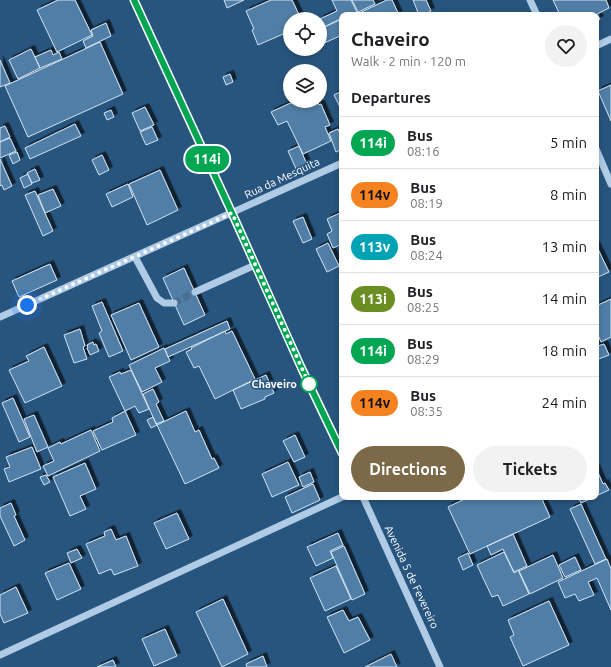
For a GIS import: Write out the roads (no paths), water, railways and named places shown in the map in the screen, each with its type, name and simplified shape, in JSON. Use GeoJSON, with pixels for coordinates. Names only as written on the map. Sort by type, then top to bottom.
{"type":"FeatureCollection","features":[{"type":"Feature","properties":{"kind":"street"},"geometry":{"type":"LineString","coordinates":[[134,0],[301,367],[339,447]]}},
{"type":"Feature","properties":{"kind":"street"},"geometry":{"type":"LineString","coordinates":[[530,0],[536,12]]}},
{"type":"Feature","properties":{"kind":"street"},"geometry":{"type":"LineString","coordinates":[[599,45],[611,39]]}},
{"type":"Feature","properties":{"kind":"street"},"geometry":{"type":"LineString","coordinates":[[599,156],[611,184]]}},
{"type":"Feature","properties":{"kind":"street","name":"Rua da Mesquita"},"geometry":{"type":"LineString","coordinates":[[0,317],[339,163]]}},
{"type":"Feature","properties":{"kind":"street"},"geometry":{"type":"LineString","coordinates":[[136,256],[157,298],[164,303],[174,303]]}},
{"type":"Feature","properties":{"kind":"street"},"geometry":{"type":"LineString","coordinates":[[195,292],[255,265]]}},
{"type":"Feature","properties":{"kind":"street"},"geometry":{"type":"LineString","coordinates":[[0,655],[339,497]]}},
{"type":"Feature","properties":{"kind":"street","name":"Avenida 5 de Fevereiro"},"geometry":{"type":"LineString","coordinates":[[364,500],[440,667]]}},
{"type":"Feature","properties":{"kind":"tunnel"},"geometry":{"type":"LineString","coordinates":[[174,303],[195,292]]}},
{"type":"Feature","properties":{"kind":"place","name":"Chaveiro"},"geometry":{"type":"Point","coordinates":[309,384]}}]}
